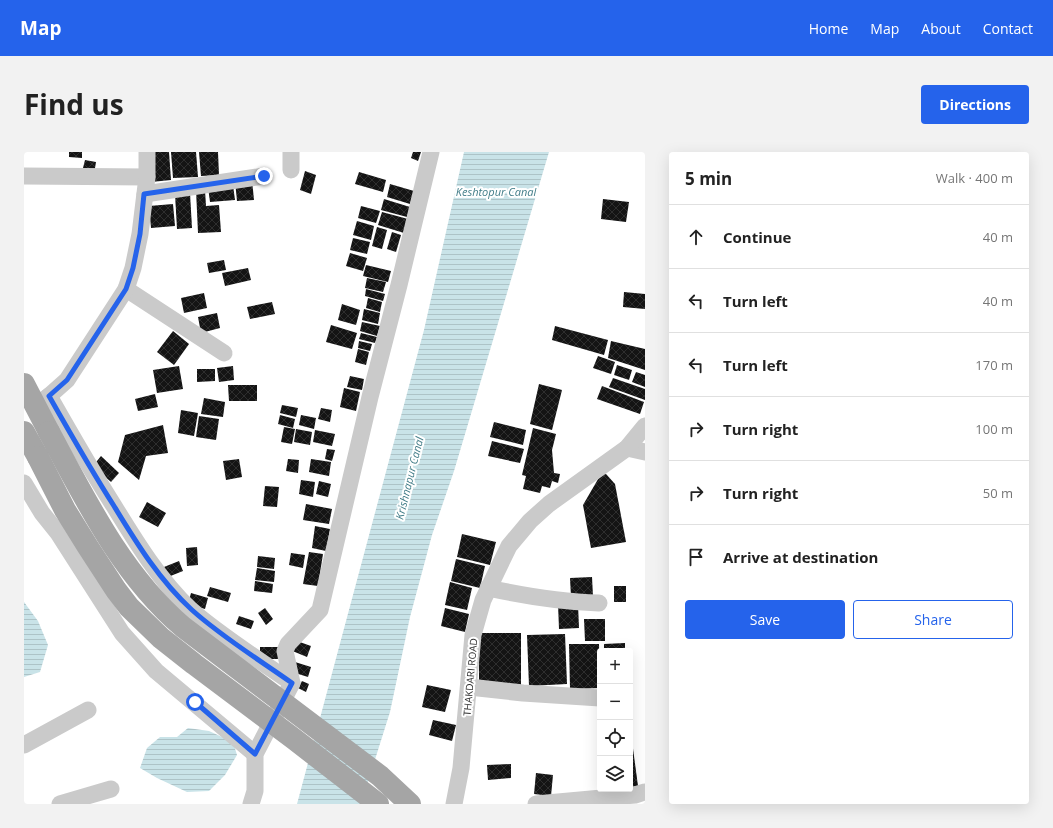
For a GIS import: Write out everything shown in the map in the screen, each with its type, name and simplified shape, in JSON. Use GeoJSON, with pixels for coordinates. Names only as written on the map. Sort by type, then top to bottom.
{"type":"FeatureCollection","features":[{"type":"Feature","properties":{"kind":"main road"},"geometry":{"type":"LineString","coordinates":[[24,384],[42,401],[49,432],[84,496],[132,573],[164,611],[380,776],[410,804]]}},
{"type":"Feature","properties":{"kind":"main road"},"geometry":{"type":"LineString","coordinates":[[24,432],[65,510],[105,574],[129,607],[161,638],[378,804]]}},
{"type":"Feature","properties":{"kind":"street"},"geometry":{"type":"LineString","coordinates":[[147,152],[147,177],[140,234],[133,268],[126,289],[67,380],[42,401],[77,446],[141,551],[176,593],[191,609],[218,632],[292,683]]}},
{"type":"Feature","properties":{"kind":"street"},"geometry":{"type":"LineString","coordinates":[[291,152],[291,170]]}},
{"type":"Feature","properties":{"kind":"street"},"geometry":{"type":"LineString","coordinates":[[250,804],[255,791],[255,754],[292,683],[285,651],[288,644],[320,610],[370,397],[431,152]]}},
{"type":"Feature","properties":{"kind":"street"},"geometry":{"type":"LineString","coordinates":[[24,176],[147,177]]}},
{"type":"Feature","properties":{"kind":"street"},"geometry":{"type":"LineString","coordinates":[[144,194],[264,176]]}},
{"type":"Feature","properties":{"kind":"street"},"geometry":{"type":"LineString","coordinates":[[126,289],[224,353]]}},
{"type":"Feature","properties":{"kind":"street","name":"THAKDARI ROAD"},"geometry":{"type":"LineString","coordinates":[[454,804],[461,768],[473,636],[483,600],[509,546],[530,521],[550,504],[627,448],[645,426]]}},
{"type":"Feature","properties":{"kind":"street"},"geometry":{"type":"LineString","coordinates":[[627,448],[645,452]]}},
{"type":"Feature","properties":{"kind":"street"},"geometry":{"type":"LineString","coordinates":[[24,482],[42,513],[58,533],[122,633],[156,671],[255,754]]}},
{"type":"Feature","properties":{"kind":"street"},"geometry":{"type":"LineString","coordinates":[[488,588],[532,597],[570,602],[599,603]]}},
{"type":"Feature","properties":{"kind":"street"},"geometry":{"type":"LineString","coordinates":[[469,687],[523,693],[597,698]]}},
{"type":"Feature","properties":{"kind":"street"},"geometry":{"type":"LineString","coordinates":[[24,745],[88,710]]}},
{"type":"Feature","properties":{"kind":"street"},"geometry":{"type":"LineString","coordinates":[[60,804],[112,789]]}},
{"type":"Feature","properties":{"kind":"street"},"geometry":{"type":"LineString","coordinates":[[536,804],[635,795],[645,792]]}},
{"type":"Feature","properties":{"kind":"water","name":"Keshtopur Canal"},"geometry":{"type":"Polygon","coordinates":[[[464,152],[549,152],[454,471],[432,535],[410,617],[390,712],[361,804],[297,804],[424,330],[464,152]]]}},
{"type":"Feature","properties":{"kind":"water"},"geometry":{"type":"Polygon","coordinates":[[[24,602],[38,621],[48,645],[40,672],[24,677],[24,602]]]}},
{"type":"Feature","properties":{"kind":"water"},"geometry":{"type":"Polygon","coordinates":[[[188,728],[209,731],[233,742],[237,755],[225,775],[209,791],[187,792],[140,768],[147,748],[160,737],[177,737],[188,728]]]}},
{"type":"Feature","properties":{"kind":"building"},"geometry":{"type":"Polygon","coordinates":[[[69,152],[82,152],[82,158],[69,157],[69,152]]]}},
{"type":"Feature","properties":{"kind":"building"},"geometry":{"type":"Polygon","coordinates":[[[149,152],[169,152],[171,180],[151,182],[149,152]]]}},
{"type":"Feature","properties":{"kind":"building"},"geometry":{"type":"Polygon","coordinates":[[[171,152],[196,152],[198,177],[173,178],[171,152]]]}},
{"type":"Feature","properties":{"kind":"building"},"geometry":{"type":"Polygon","coordinates":[[[199,152],[218,152],[219,175],[201,176],[199,152]]]}},
{"type":"Feature","properties":{"kind":"building"},"geometry":{"type":"Polygon","coordinates":[[[413,152],[421,152],[418,161],[411,158],[413,152]]]}},
{"type":"Feature","properties":{"kind":"building"},"geometry":{"type":"Polygon","coordinates":[[[85,160],[96,162],[94,174],[82,172],[85,160]]]}},
{"type":"Feature","properties":{"kind":"building"},"geometry":{"type":"Polygon","coordinates":[[[305,171],[316,175],[311,194],[300,190],[305,171]]]}},
{"type":"Feature","properties":{"kind":"building"},"geometry":{"type":"Polygon","coordinates":[[[359,172],[386,180],[383,192],[355,184],[359,172]]]}},
{"type":"Feature","properties":{"kind":"building"},"geometry":{"type":"Polygon","coordinates":[[[252,180],[254,200],[237,201],[235,181],[252,180]]]}},
{"type":"Feature","properties":{"kind":"building"},"geometry":{"type":"Polygon","coordinates":[[[390,184],[414,191],[410,204],[387,197],[390,184]]]}},
{"type":"Feature","properties":{"kind":"building"},"geometry":{"type":"Polygon","coordinates":[[[233,185],[235,200],[210,202],[208,187],[233,185]]]}},
{"type":"Feature","properties":{"kind":"building"},"geometry":{"type":"Polygon","coordinates":[[[196,190],[205,190],[206,206],[219,205],[221,232],[198,233],[196,190]]]}},
{"type":"Feature","properties":{"kind":"building"},"geometry":{"type":"Polygon","coordinates":[[[190,193],[192,228],[177,229],[175,194],[190,193]]]}},
{"type":"Feature","properties":{"kind":"building"},"geometry":{"type":"Polygon","coordinates":[[[384,199],[410,207],[407,217],[381,210],[384,199]]]}},
{"type":"Feature","properties":{"kind":"building"},"geometry":{"type":"Polygon","coordinates":[[[603,199],[629,202],[626,222],[601,219],[603,199]]]}},
{"type":"Feature","properties":{"kind":"building"},"geometry":{"type":"Polygon","coordinates":[[[173,204],[175,226],[151,228],[149,206],[173,204]]]}},
{"type":"Feature","properties":{"kind":"building"},"geometry":{"type":"Polygon","coordinates":[[[361,206],[380,211],[376,223],[358,218],[361,206]]]}},
{"type":"Feature","properties":{"kind":"building"},"geometry":{"type":"Polygon","coordinates":[[[382,212],[408,219],[404,233],[378,225],[382,212]]]}},
{"type":"Feature","properties":{"kind":"building"},"geometry":{"type":"Polygon","coordinates":[[[357,221],[374,226],[371,240],[353,235],[357,221]]]}},
{"type":"Feature","properties":{"kind":"building"},"geometry":{"type":"Polygon","coordinates":[[[377,227],[387,230],[382,249],[372,246],[377,227]]]}},
{"type":"Feature","properties":{"kind":"building"},"geometry":{"type":"Polygon","coordinates":[[[392,232],[401,235],[396,252],[387,249],[392,232]]]}},
{"type":"Feature","properties":{"kind":"building"},"geometry":{"type":"Polygon","coordinates":[[[353,238],[370,242],[367,254],[350,250],[353,238]]]}},
{"type":"Feature","properties":{"kind":"building"},"geometry":{"type":"Polygon","coordinates":[[[350,253],[367,258],[363,271],[346,266],[350,253]]]}},
{"type":"Feature","properties":{"kind":"building"},"geometry":{"type":"Polygon","coordinates":[[[224,260],[226,270],[209,273],[207,263],[224,260]]]}},
{"type":"Feature","properties":{"kind":"building"},"geometry":{"type":"Polygon","coordinates":[[[366,265],[391,271],[388,282],[363,276],[366,265]]]}},
{"type":"Feature","properties":{"kind":"building"},"geometry":{"type":"Polygon","coordinates":[[[248,268],[251,280],[225,286],[222,273],[248,268]]]}},
{"type":"Feature","properties":{"kind":"building"},"geometry":{"type":"Polygon","coordinates":[[[367,278],[386,282],[383,292],[365,288],[367,278]]]}},
{"type":"Feature","properties":{"kind":"building"},"geometry":{"type":"Polygon","coordinates":[[[366,289],[385,294],[383,301],[365,296],[366,289]]]}},
{"type":"Feature","properties":{"kind":"building"},"geometry":{"type":"Polygon","coordinates":[[[624,292],[645,294],[645,309],[623,307],[624,292]]]}},
{"type":"Feature","properties":{"kind":"building"},"geometry":{"type":"Polygon","coordinates":[[[204,293],[207,308],[184,313],[181,298],[204,293]]]}},
{"type":"Feature","properties":{"kind":"building"},"geometry":{"type":"Polygon","coordinates":[[[368,298],[382,302],[380,312],[366,308],[368,298]]]}},
{"type":"Feature","properties":{"kind":"building"},"geometry":{"type":"Polygon","coordinates":[[[272,302],[275,314],[250,319],[247,307],[272,302]]]}},
{"type":"Feature","properties":{"kind":"building"},"geometry":{"type":"Polygon","coordinates":[[[342,304],[360,310],[356,325],[338,320],[342,304]]]}},
{"type":"Feature","properties":{"kind":"building"},"geometry":{"type":"Polygon","coordinates":[[[364,309],[380,313],[378,324],[362,320],[364,309]]]}},
{"type":"Feature","properties":{"kind":"building"},"geometry":{"type":"Polygon","coordinates":[[[217,313],[220,328],[201,333],[198,317],[217,313]]]}},
{"type":"Feature","properties":{"kind":"building"},"geometry":{"type":"Polygon","coordinates":[[[362,322],[380,326],[377,336],[360,331],[362,322]]]}},
{"type":"Feature","properties":{"kind":"building"},"geometry":{"type":"Polygon","coordinates":[[[331,325],[357,333],[352,349],[326,342],[331,325]]]}},
{"type":"Feature","properties":{"kind":"building"},"geometry":{"type":"Polygon","coordinates":[[[555,326],[608,340],[604,355],[552,340],[555,326]]]}},
{"type":"Feature","properties":{"kind":"building"},"geometry":{"type":"Polygon","coordinates":[[[173,331],[189,344],[174,365],[157,352],[173,331]]]}},
{"type":"Feature","properties":{"kind":"building"},"geometry":{"type":"Polygon","coordinates":[[[361,333],[377,337],[375,343],[359,339],[361,333]]]}},
{"type":"Feature","properties":{"kind":"building"},"geometry":{"type":"Polygon","coordinates":[[[359,341],[372,344],[370,351],[358,348],[359,341]]]}},
{"type":"Feature","properties":{"kind":"building"},"geometry":{"type":"Polygon","coordinates":[[[611,341],[645,349],[645,370],[608,358],[611,341]]]}},
{"type":"Feature","properties":{"kind":"building"},"geometry":{"type":"Polygon","coordinates":[[[358,349],[369,352],[366,365],[355,362],[358,349]]]}},
{"type":"Feature","properties":{"kind":"building"},"geometry":{"type":"Polygon","coordinates":[[[598,356],[615,362],[611,374],[593,368],[598,356]]]}},
{"type":"Feature","properties":{"kind":"building"},"geometry":{"type":"Polygon","coordinates":[[[617,365],[632,370],[629,380],[614,375],[617,365]]]}},
{"type":"Feature","properties":{"kind":"building"},"geometry":{"type":"Polygon","coordinates":[[[179,366],[183,389],[157,393],[153,370],[179,366]]]}},
{"type":"Feature","properties":{"kind":"building"},"geometry":{"type":"Polygon","coordinates":[[[233,366],[234,380],[219,382],[217,368],[233,366]]]}},
{"type":"Feature","properties":{"kind":"building"},"geometry":{"type":"Polygon","coordinates":[[[197,369],[215,369],[215,381],[197,382],[197,369]]]}},
{"type":"Feature","properties":{"kind":"building"},"geometry":{"type":"Polygon","coordinates":[[[636,372],[645,375],[645,387],[632,382],[636,372]]]}},
{"type":"Feature","properties":{"kind":"building"},"geometry":{"type":"Polygon","coordinates":[[[350,376],[364,379],[362,390],[347,387],[350,376]]]}},
{"type":"Feature","properties":{"kind":"building"},"geometry":{"type":"Polygon","coordinates":[[[613,378],[645,389],[645,400],[609,387],[613,378]]]}},
{"type":"Feature","properties":{"kind":"building"},"geometry":{"type":"Polygon","coordinates":[[[539,384],[562,390],[552,430],[530,424],[539,384]]]}},
{"type":"Feature","properties":{"kind":"building"},"geometry":{"type":"Polygon","coordinates":[[[228,385],[257,385],[257,401],[229,401],[228,385]]]}},
{"type":"Feature","properties":{"kind":"building"},"geometry":{"type":"Polygon","coordinates":[[[602,386],[644,402],[640,414],[597,399],[602,386]]]}},
{"type":"Feature","properties":{"kind":"building"},"geometry":{"type":"Polygon","coordinates":[[[344,388],[360,392],[356,411],[340,407],[344,388]]]}},
{"type":"Feature","properties":{"kind":"building"},"geometry":{"type":"Polygon","coordinates":[[[155,394],[158,407],[138,411],[135,399],[155,394]]]}},
{"type":"Feature","properties":{"kind":"building"},"geometry":{"type":"Polygon","coordinates":[[[204,398],[225,402],[223,417],[201,414],[204,398]]]}},
{"type":"Feature","properties":{"kind":"building"},"geometry":{"type":"Polygon","coordinates":[[[282,405],[298,408],[296,417],[280,413],[282,405]]]}},
{"type":"Feature","properties":{"kind":"building"},"geometry":{"type":"Polygon","coordinates":[[[321,408],[332,410],[330,422],[318,419],[321,408]]]}},
{"type":"Feature","properties":{"kind":"building"},"geometry":{"type":"Polygon","coordinates":[[[181,410],[198,413],[194,436],[178,433],[181,410]]]}},
{"type":"Feature","properties":{"kind":"building"},"geometry":{"type":"Polygon","coordinates":[[[280,415],[295,419],[293,428],[278,424],[280,415]]]}},
{"type":"Feature","properties":{"kind":"building"},"geometry":{"type":"Polygon","coordinates":[[[301,415],[316,418],[314,429],[299,425],[301,415]]]}},
{"type":"Feature","properties":{"kind":"building"},"geometry":{"type":"Polygon","coordinates":[[[199,416],[219,419],[216,440],[196,437],[199,416]]]}},
{"type":"Feature","properties":{"kind":"building"},"geometry":{"type":"Polygon","coordinates":[[[494,422],[526,430],[523,445],[490,437],[494,422]]]}},
{"type":"Feature","properties":{"kind":"building"},"geometry":{"type":"Polygon","coordinates":[[[163,425],[168,453],[146,456],[139,480],[118,462],[125,435],[163,425]]]}},
{"type":"Feature","properties":{"kind":"building"},"geometry":{"type":"Polygon","coordinates":[[[284,427],[295,429],[292,444],[281,442],[284,427]]]}},
{"type":"Feature","properties":{"kind":"building"},"geometry":{"type":"Polygon","coordinates":[[[533,428],[556,434],[552,450],[554,473],[560,474],[558,483],[552,481],[550,488],[542,486],[540,493],[523,489],[526,476],[522,475],[533,428]]]}},
{"type":"Feature","properties":{"kind":"building"},"geometry":{"type":"Polygon","coordinates":[[[296,429],[312,432],[310,445],[294,442],[296,429]]]}},
{"type":"Feature","properties":{"kind":"building"},"geometry":{"type":"Polygon","coordinates":[[[315,430],[335,434],[332,446],[313,442],[315,430]]]}},
{"type":"Feature","properties":{"kind":"building"},"geometry":{"type":"Polygon","coordinates":[[[492,441],[524,449],[520,463],[488,456],[492,441]]]}},
{"type":"Feature","properties":{"kind":"building"},"geometry":{"type":"Polygon","coordinates":[[[327,449],[335,450],[332,461],[325,459],[327,449]]]}},
{"type":"Feature","properties":{"kind":"building"},"geometry":{"type":"Polygon","coordinates":[[[101,456],[119,473],[111,482],[93,466],[101,456]]]}},
{"type":"Feature","properties":{"kind":"building"},"geometry":{"type":"Polygon","coordinates":[[[239,459],[242,477],[226,480],[223,461],[239,459]]]}},
{"type":"Feature","properties":{"kind":"building"},"geometry":{"type":"Polygon","coordinates":[[[288,459],[299,460],[298,473],[286,471],[288,459]]]}},
{"type":"Feature","properties":{"kind":"building"},"geometry":{"type":"Polygon","coordinates":[[[311,459],[331,462],[329,476],[309,472],[311,459]]]}},
{"type":"Feature","properties":{"kind":"building"},"geometry":{"type":"Polygon","coordinates":[[[601,474],[606,474],[615,484],[626,542],[591,548],[583,505],[601,474]]]}},
{"type":"Feature","properties":{"kind":"building"},"geometry":{"type":"Polygon","coordinates":[[[301,480],[315,482],[313,497],[299,494],[301,480]]]}},
{"type":"Feature","properties":{"kind":"building"},"geometry":{"type":"Polygon","coordinates":[[[319,481],[331,484],[328,497],[316,494],[319,481]]]}},
{"type":"Feature","properties":{"kind":"building"},"geometry":{"type":"Polygon","coordinates":[[[265,486],[279,487],[277,507],[263,506],[265,486]]]}},
{"type":"Feature","properties":{"kind":"building"},"geometry":{"type":"Polygon","coordinates":[[[147,502],[166,513],[158,527],[139,517],[147,502]]]}},
{"type":"Feature","properties":{"kind":"building"},"geometry":{"type":"Polygon","coordinates":[[[306,504],[332,509],[329,524],[303,520],[306,504]]]}},
{"type":"Feature","properties":{"kind":"building"},"geometry":{"type":"Polygon","coordinates":[[[315,526],[330,529],[326,551],[312,548],[315,526]]]}},
{"type":"Feature","properties":{"kind":"building"},"geometry":{"type":"Polygon","coordinates":[[[462,534],[496,542],[490,565],[457,557],[462,534]]]}},
{"type":"Feature","properties":{"kind":"building"},"geometry":{"type":"Polygon","coordinates":[[[197,547],[198,565],[187,566],[186,548],[197,547]]]}},
{"type":"Feature","properties":{"kind":"building"},"geometry":{"type":"Polygon","coordinates":[[[309,552],[323,554],[318,586],[303,584],[309,552]]]}},
{"type":"Feature","properties":{"kind":"building"},"geometry":{"type":"Polygon","coordinates":[[[291,553],[305,555],[303,568],[289,565],[291,553]]]}},
{"type":"Feature","properties":{"kind":"building"},"geometry":{"type":"Polygon","coordinates":[[[258,556],[275,558],[274,569],[257,567],[258,556]]]}},
{"type":"Feature","properties":{"kind":"building"},"geometry":{"type":"Polygon","coordinates":[[[456,559],[485,566],[480,588],[451,581],[456,559]]]}},
{"type":"Feature","properties":{"kind":"building"},"geometry":{"type":"Polygon","coordinates":[[[179,561],[183,571],[168,577],[164,567],[179,561]]]}},
{"type":"Feature","properties":{"kind":"building"},"geometry":{"type":"Polygon","coordinates":[[[257,568],[275,571],[274,582],[255,580],[257,568]]]}},
{"type":"Feature","properties":{"kind":"building"},"geometry":{"type":"Polygon","coordinates":[[[592,577],[593,596],[571,597],[570,578],[592,577]]]}},
{"type":"Feature","properties":{"kind":"building"},"geometry":{"type":"Polygon","coordinates":[[[255,581],[273,584],[272,593],[254,591],[255,581]]]}},
{"type":"Feature","properties":{"kind":"building"},"geometry":{"type":"Polygon","coordinates":[[[450,582],[472,588],[467,610],[445,605],[450,582]]]}},
{"type":"Feature","properties":{"kind":"building"},"geometry":{"type":"Polygon","coordinates":[[[614,586],[626,586],[626,602],[614,602],[614,586]]]}},
{"type":"Feature","properties":{"kind":"building"},"geometry":{"type":"Polygon","coordinates":[[[210,587],[231,593],[228,602],[207,596],[210,587]]]}},
{"type":"Feature","properties":{"kind":"building"},"geometry":{"type":"Polygon","coordinates":[[[191,593],[208,598],[205,609],[188,604],[191,593]]]}},
{"type":"Feature","properties":{"kind":"building"},"geometry":{"type":"Polygon","coordinates":[[[558,604],[578,604],[579,628],[559,629],[558,604]]]}},
{"type":"Feature","properties":{"kind":"building"},"geometry":{"type":"Polygon","coordinates":[[[265,608],[273,619],[266,625],[258,613],[265,608]]]}},
{"type":"Feature","properties":{"kind":"building"},"geometry":{"type":"Polygon","coordinates":[[[445,608],[469,614],[465,632],[441,626],[445,608]]]}},
{"type":"Feature","properties":{"kind":"building"},"geometry":{"type":"Polygon","coordinates":[[[239,616],[254,621],[251,629],[236,624],[239,616]]]}},
{"type":"Feature","properties":{"kind":"building"},"geometry":{"type":"Polygon","coordinates":[[[584,619],[605,619],[605,641],[585,641],[584,619]]]}},
{"type":"Feature","properties":{"kind":"building"},"geometry":{"type":"Polygon","coordinates":[[[479,633],[521,633],[521,685],[479,684],[479,633]]]}},
{"type":"Feature","properties":{"kind":"building"},"geometry":{"type":"Polygon","coordinates":[[[565,634],[567,684],[529,686],[527,635],[565,634]]]}},
{"type":"Feature","properties":{"kind":"building"},"geometry":{"type":"Polygon","coordinates":[[[294,640],[311,646],[307,657],[290,650],[294,640]]]}},
{"type":"Feature","properties":{"kind":"building"},"geometry":{"type":"Polygon","coordinates":[[[625,643],[625,648],[604,648],[604,644],[625,643]]]}},
{"type":"Feature","properties":{"kind":"building"},"geometry":{"type":"Polygon","coordinates":[[[569,644],[599,644],[599,648],[597,648],[597,688],[570,689],[569,644]]]}},
{"type":"Feature","properties":{"kind":"building"},"geometry":{"type":"Polygon","coordinates":[[[260,647],[281,647],[281,659],[260,659],[260,647]]]}},
{"type":"Feature","properties":{"kind":"building"},"geometry":{"type":"Polygon","coordinates":[[[295,662],[311,667],[308,677],[292,672],[295,662]]]}},
{"type":"Feature","properties":{"kind":"building"},"geometry":{"type":"Polygon","coordinates":[[[302,681],[309,684],[306,692],[298,688],[302,681]]]}},
{"type":"Feature","properties":{"kind":"building"},"geometry":{"type":"Polygon","coordinates":[[[427,685],[451,690],[445,712],[422,707],[427,685]]]}},
{"type":"Feature","properties":{"kind":"building"},"geometry":{"type":"Polygon","coordinates":[[[433,720],[456,725],[452,741],[429,735],[433,720]]]}},
{"type":"Feature","properties":{"kind":"building"},"geometry":{"type":"Polygon","coordinates":[[[633,748],[638,786],[633,787],[633,748]]]}},
{"type":"Feature","properties":{"kind":"building"},"geometry":{"type":"Polygon","coordinates":[[[511,764],[511,778],[488,780],[487,765],[511,764]]]}},
{"type":"Feature","properties":{"kind":"building"},"geometry":{"type":"Polygon","coordinates":[[[536,773],[553,775],[551,796],[534,794],[536,773]]]}},
{"type":"Feature","properties":{"kind":"route"},"geometry":{"type":"LineString","coordinates":[[195,702],[255,754],[292,683],[218,632],[191,609],[176,593],[141,551],[77,446],[49,396],[67,380],[126,289],[133,268],[140,234],[144,194],[264,176]]}},
{"type":"Feature","properties":{"kind":"water label","name":"Krishnapur Canal"},"geometry":{"type":"Point","coordinates":[409,478]}}]}
